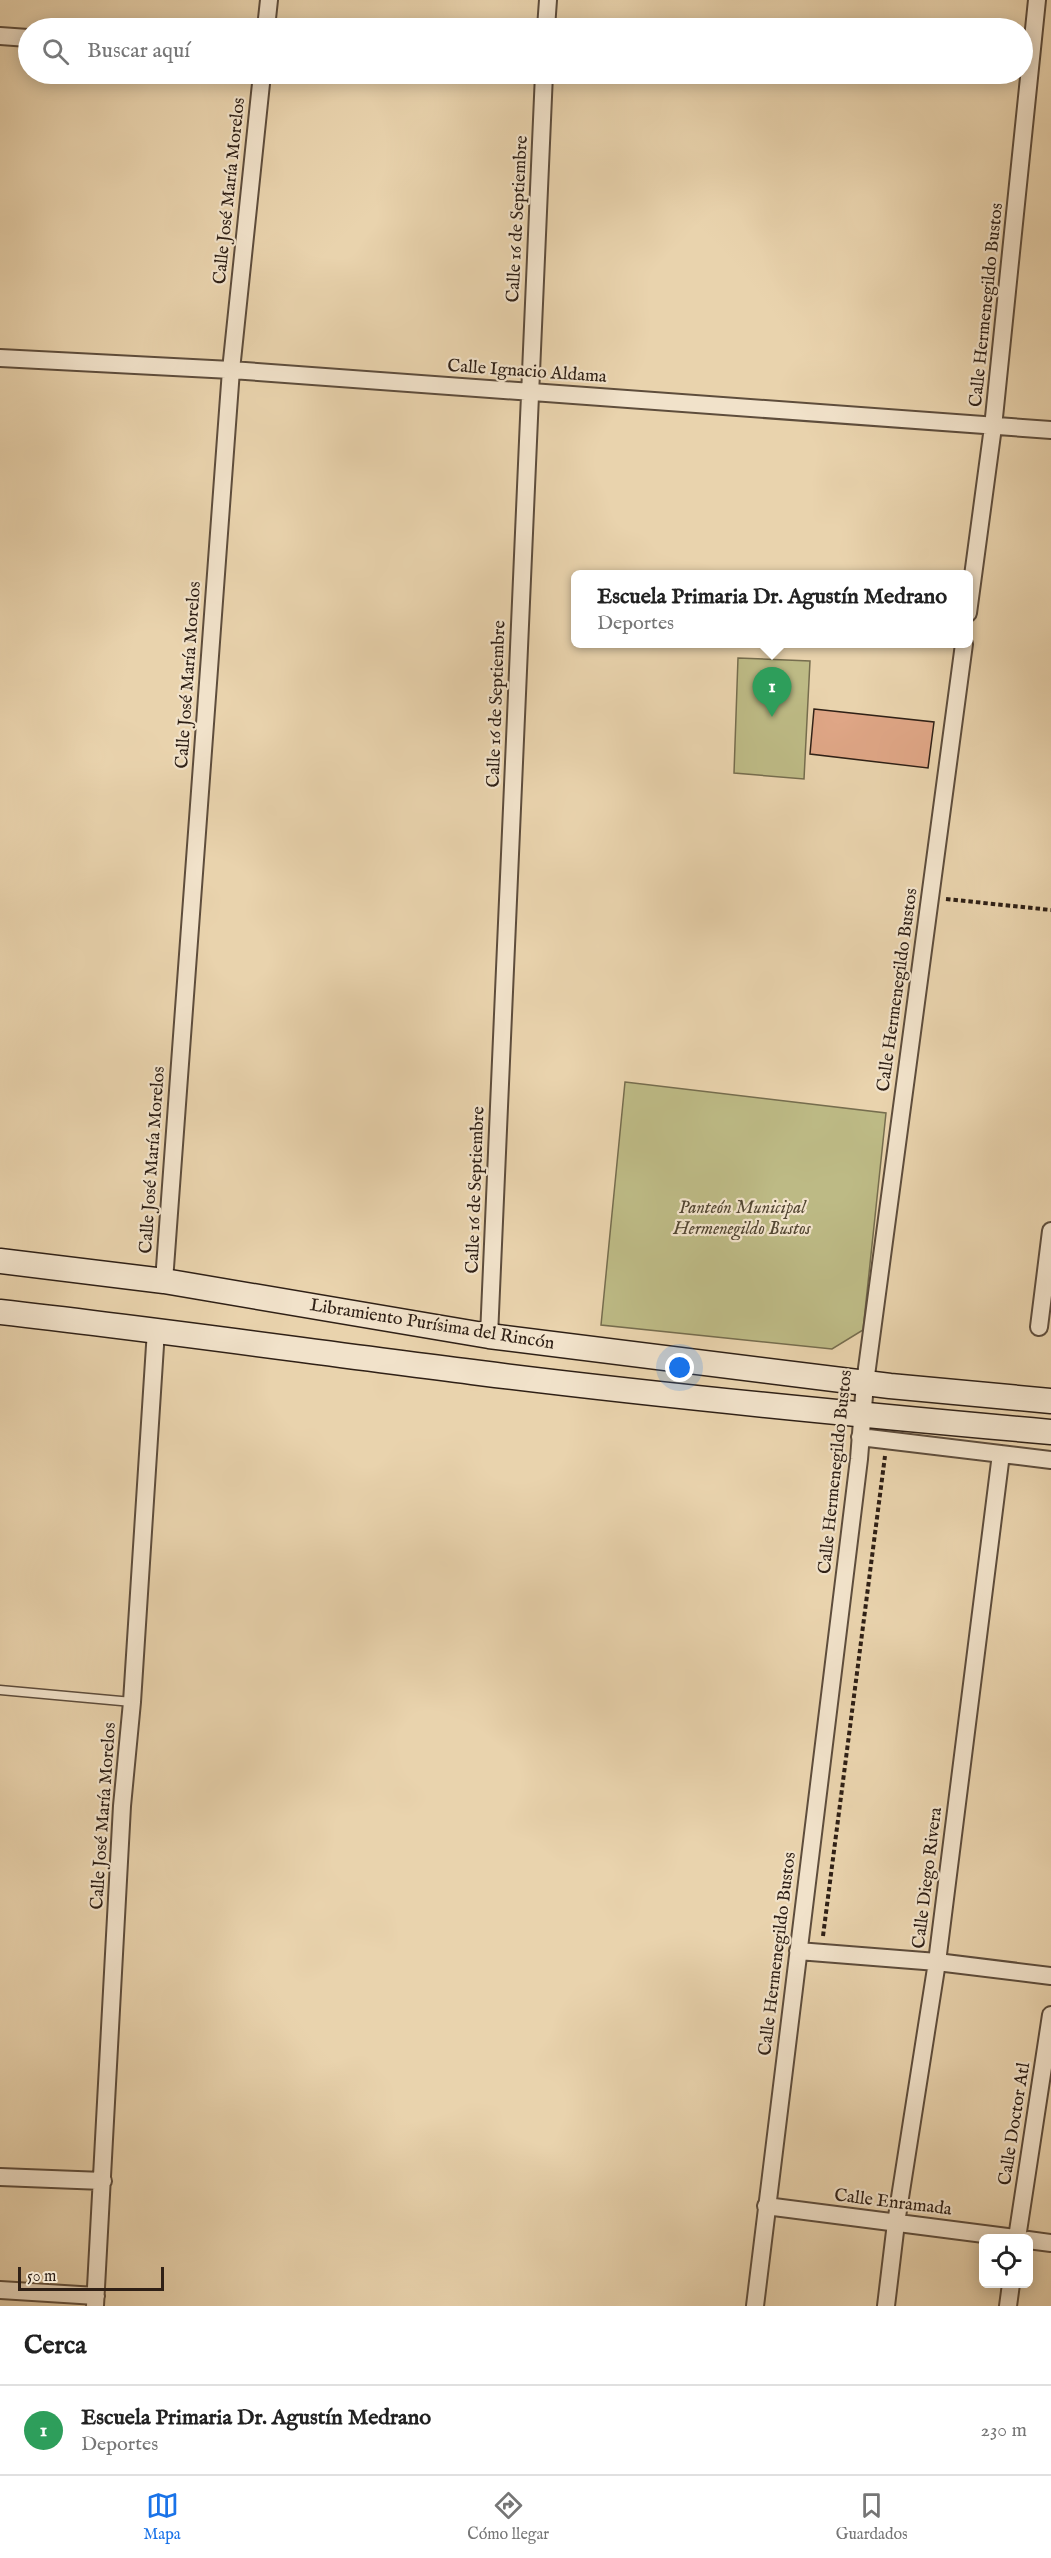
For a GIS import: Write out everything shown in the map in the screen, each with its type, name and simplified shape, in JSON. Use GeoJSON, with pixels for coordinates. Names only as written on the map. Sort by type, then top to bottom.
{"type":"FeatureCollection","features":[{"type":"Feature","properties":{"kind":"main road","name":"Libramiento Purísima del Rincón"},"geometry":{"type":"LineString","coordinates":[[0,1261],[164,1281],[489,1336],[865,1383],[1051,1401]]}},
{"type":"Feature","properties":{"kind":"main road","name":"Libramiento Purísima del Rincón"},"geometry":{"type":"LineString","coordinates":[[0,1312],[482,1373],[861,1426],[1051,1432]]}},
{"type":"Feature","properties":{"kind":"street"},"geometry":{"type":"LineString","coordinates":[[267,18],[269,0]]}},
{"type":"Feature","properties":{"kind":"street"},"geometry":{"type":"LineString","coordinates":[[547,18],[548,0]]}},
{"type":"Feature","properties":{"kind":"street","name":"Calle Hermenegildo Bustos"},"geometry":{"type":"LineString","coordinates":[[1033,30],[1036,0]]}},
{"type":"Feature","properties":{"kind":"street"},"geometry":{"type":"LineString","coordinates":[[0,36],[18,37]]}},
{"type":"Feature","properties":{"kind":"street","name":"Calle José María Morelos"},"geometry":{"type":"LineString","coordinates":[[164,1281],[231,370],[261,84]]}},
{"type":"Feature","properties":{"kind":"street","name":"Calle 16 de Septiembre"},"geometry":{"type":"LineString","coordinates":[[489,1336],[544,84]]}},
{"type":"Feature","properties":{"kind":"street","name":"Calle Hermenegildo Bustos"},"geometry":{"type":"LineString","coordinates":[[973,582],[993,427],[1028,84]]}},
{"type":"Feature","properties":{"kind":"street","name":"Calle Ignacio Aldama"},"geometry":{"type":"LineString","coordinates":[[0,358],[231,370],[1051,430]]}},
{"type":"Feature","properties":{"kind":"street","name":"Calle Hermenegildo Bustos"},"geometry":{"type":"LineString","coordinates":[[755,2306],[865,1383],[963,648]]}},
{"type":"Feature","properties":{"kind":"street"},"geometry":{"type":"LineString","coordinates":[[1039,1327],[1051,1231]]}},
{"type":"Feature","properties":{"kind":"street","name":"Calle José María Morelos"},"geometry":{"type":"LineString","coordinates":[[96,2301],[122,1806],[132,1702],[156,1330]]}},
{"type":"Feature","properties":{"kind":"street"},"geometry":{"type":"LineString","coordinates":[[861,1426],[887,1440],[1051,1460]]}},
{"type":"Feature","properties":{"kind":"street","name":"Calle Diego Rivera"},"geometry":{"type":"LineString","coordinates":[[886,2306],[937,1962],[1001,1454]]}},
{"type":"Feature","properties":{"kind":"street"},"geometry":{"type":"LineString","coordinates":[[798,1951],[937,1962],[1051,1976]]}},
{"type":"Feature","properties":{"kind":"street","name":"Calle Doctor Atl"},"geometry":{"type":"LineString","coordinates":[[1017,2234],[1051,2015]]}},
{"type":"Feature","properties":{"kind":"street"},"geometry":{"type":"LineString","coordinates":[[0,2177],[103,2181]]}},
{"type":"Feature","properties":{"kind":"street","name":"Calle Enramada"},"geometry":{"type":"LineString","coordinates":[[766,2206],[984,2234]]}},
{"type":"Feature","properties":{"kind":"street"},"geometry":{"type":"LineString","coordinates":[[1033,2241],[1051,2243]]}},
{"type":"Feature","properties":{"kind":"street"},"geometry":{"type":"LineString","coordinates":[[1008,2306],[1010,2288]]}},
{"type":"Feature","properties":{"kind":"street"},"geometry":{"type":"LineString","coordinates":[[0,2290],[96,2301]]}},
{"type":"Feature","properties":{"kind":"lane"},"geometry":{"type":"LineString","coordinates":[[0,1690],[132,1702]]}},
{"type":"Feature","properties":{"kind":"path"},"geometry":{"type":"LineString","coordinates":[[930,897],[1051,910]]}},
{"type":"Feature","properties":{"kind":"path"},"geometry":{"type":"LineString","coordinates":[[821,1954],[887,1440]]}},
{"type":"Feature","properties":{"kind":"green space"},"geometry":{"type":"Polygon","coordinates":[[[738,658],[810,661],[804,779],[734,773],[738,658]]]}},
{"type":"Feature","properties":{"kind":"green space","name":"Panteón Municipal Hermenegildo Bustos"},"geometry":{"type":"Polygon","coordinates":[[[625,1082],[886,1113],[863,1330],[832,1349],[601,1325],[625,1082]]]}},
{"type":"Feature","properties":{"kind":"building"},"geometry":{"type":"Polygon","coordinates":[[[814,709],[934,722],[928,768],[810,754],[814,709]]]}},
{"type":"Feature","properties":{"kind":"place","name":"Escuela Primaria Dr. Agustín Medrano"},"geometry":{"type":"Point","coordinates":[772,717]}}]}
